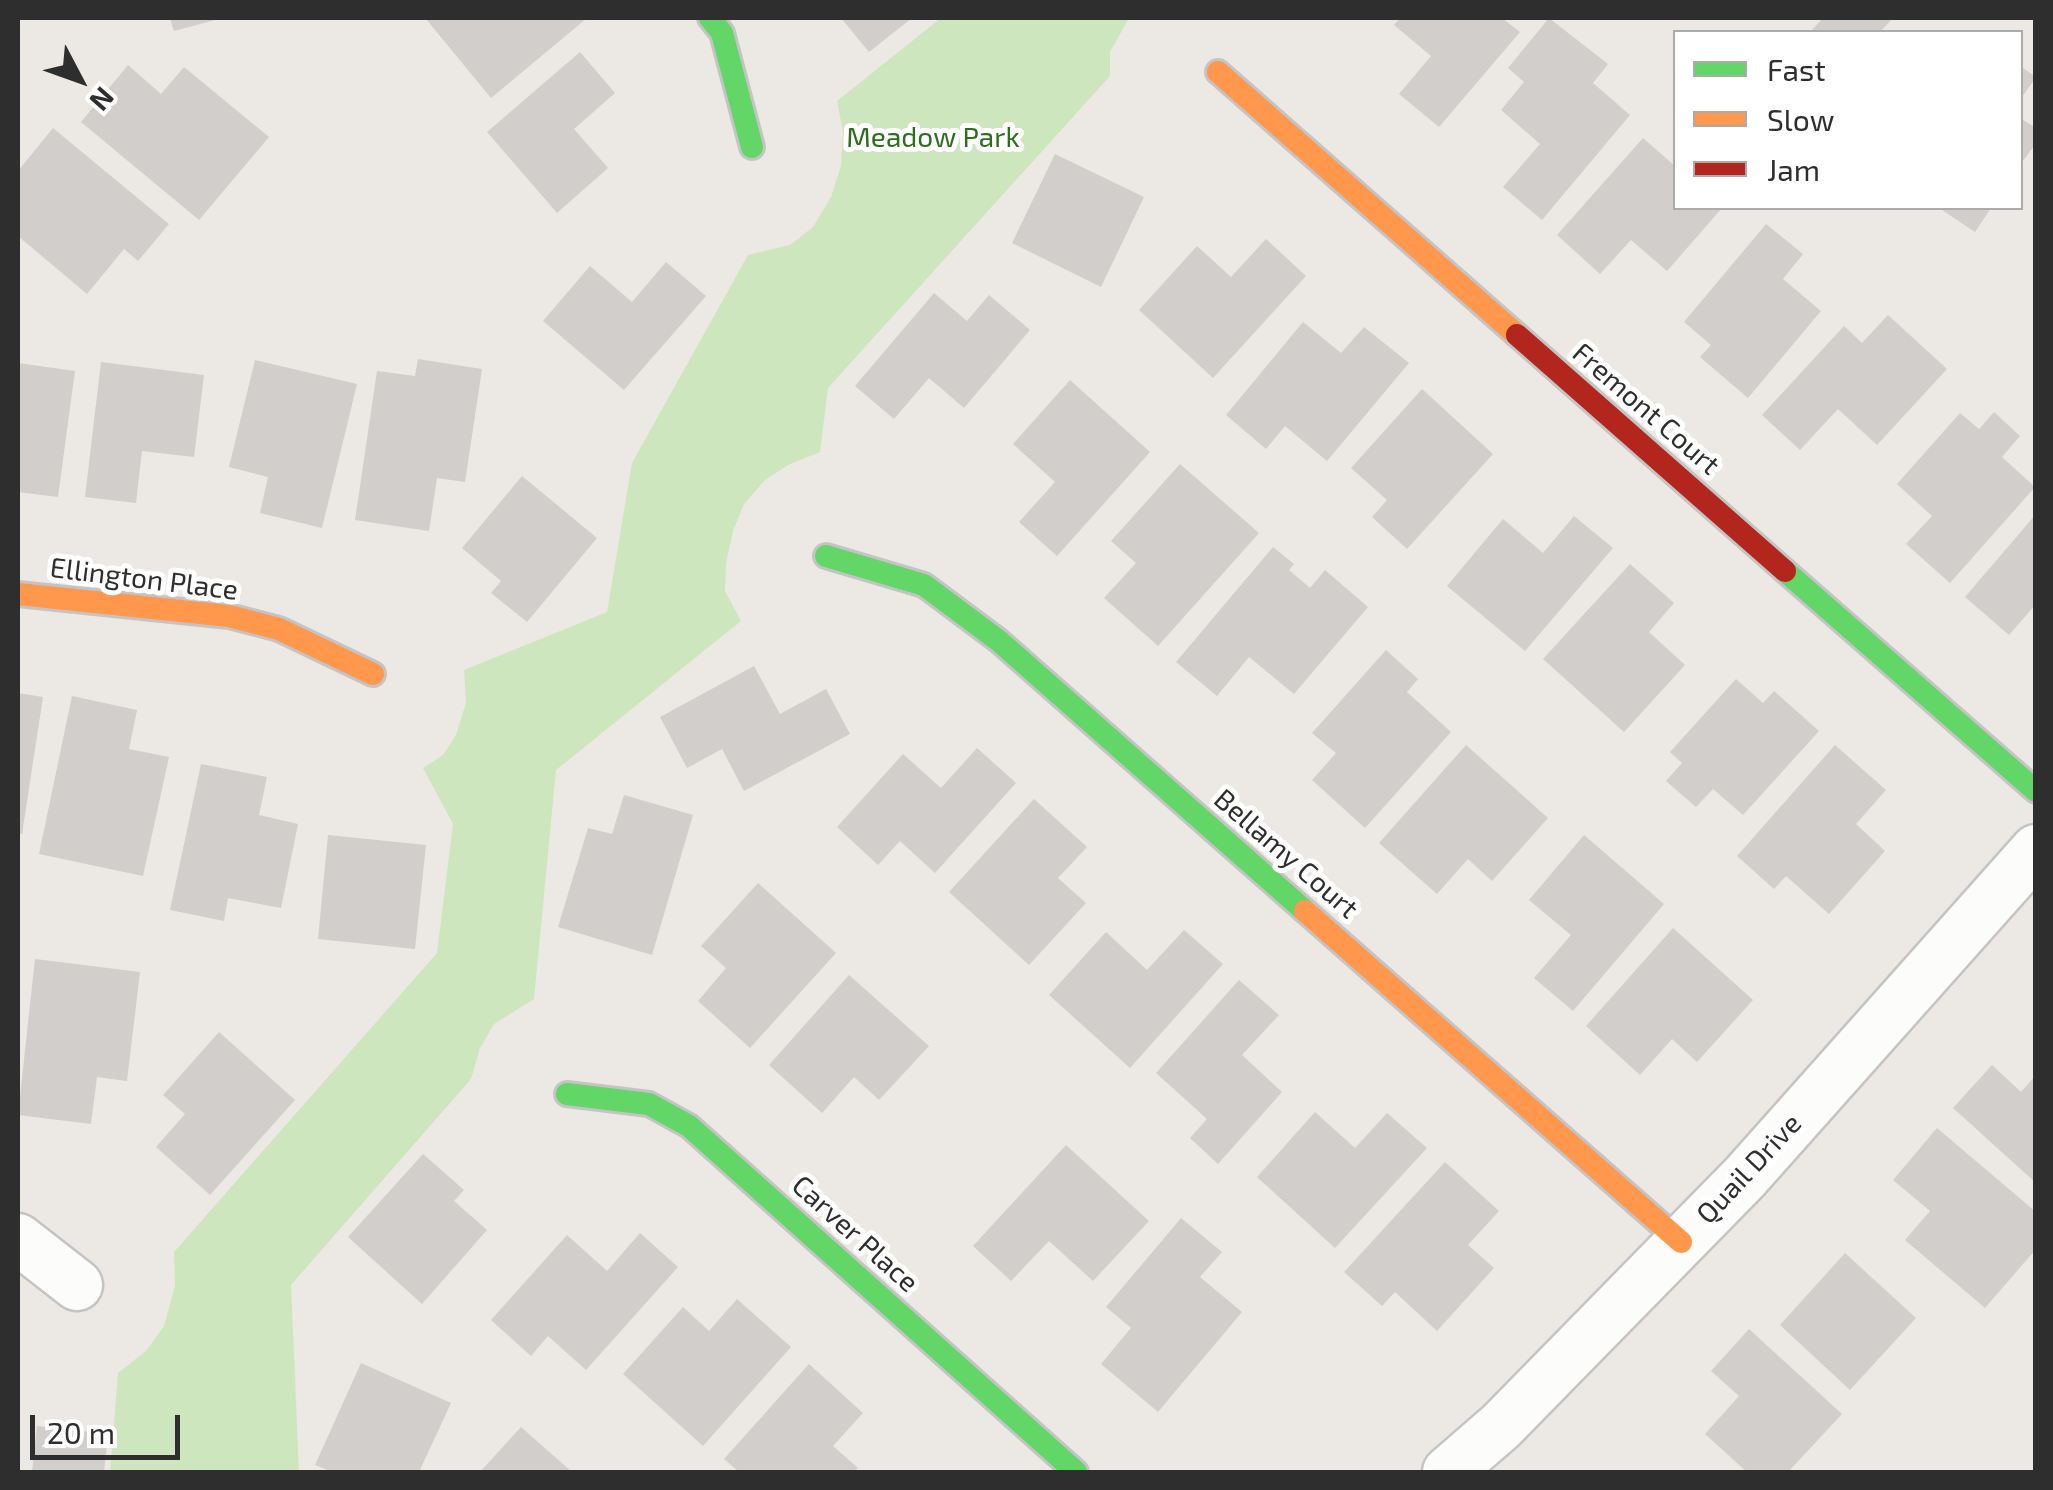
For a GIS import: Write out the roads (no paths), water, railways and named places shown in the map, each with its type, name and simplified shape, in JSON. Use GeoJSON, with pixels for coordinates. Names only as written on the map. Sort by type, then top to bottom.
{"type":"FeatureCollection","features":[{"type":"Feature","properties":{"kind":"street"},"geometry":{"type":"LineString","coordinates":[[710,18],[722,33],[752,147]]}},
{"type":"Feature","properties":{"kind":"street","name":"Fremont Court"},"geometry":{"type":"LineString","coordinates":[[1218,72],[2036,791]]}},
{"type":"Feature","properties":{"kind":"street","name":"Bellamy Court"},"geometry":{"type":"LineString","coordinates":[[826,556],[924,585],[999,641],[1681,1242]]}},
{"type":"Feature","properties":{"kind":"street","name":"Ellington Place"},"geometry":{"type":"LineString","coordinates":[[18,594],[229,616],[279,630],[373,674]]}},
{"type":"Feature","properties":{"kind":"street","name":"Quail Drive"},"geometry":{"type":"LineString","coordinates":[[1448,1472],[1501,1426],[1745,1177],[2036,850]]}},
{"type":"Feature","properties":{"kind":"street","name":"Carver Place"},"geometry":{"type":"LineString","coordinates":[[568,1094],[649,1104],[689,1126],[1076,1472]]}},
{"type":"Feature","properties":{"kind":"street"},"geometry":{"type":"LineString","coordinates":[[18,1240],[76,1285]]}},
{"type":"Feature","properties":{"kind":"park label","name":"Meadow Park"},"geometry":{"type":"Point","coordinates":[933,138]}}]}
